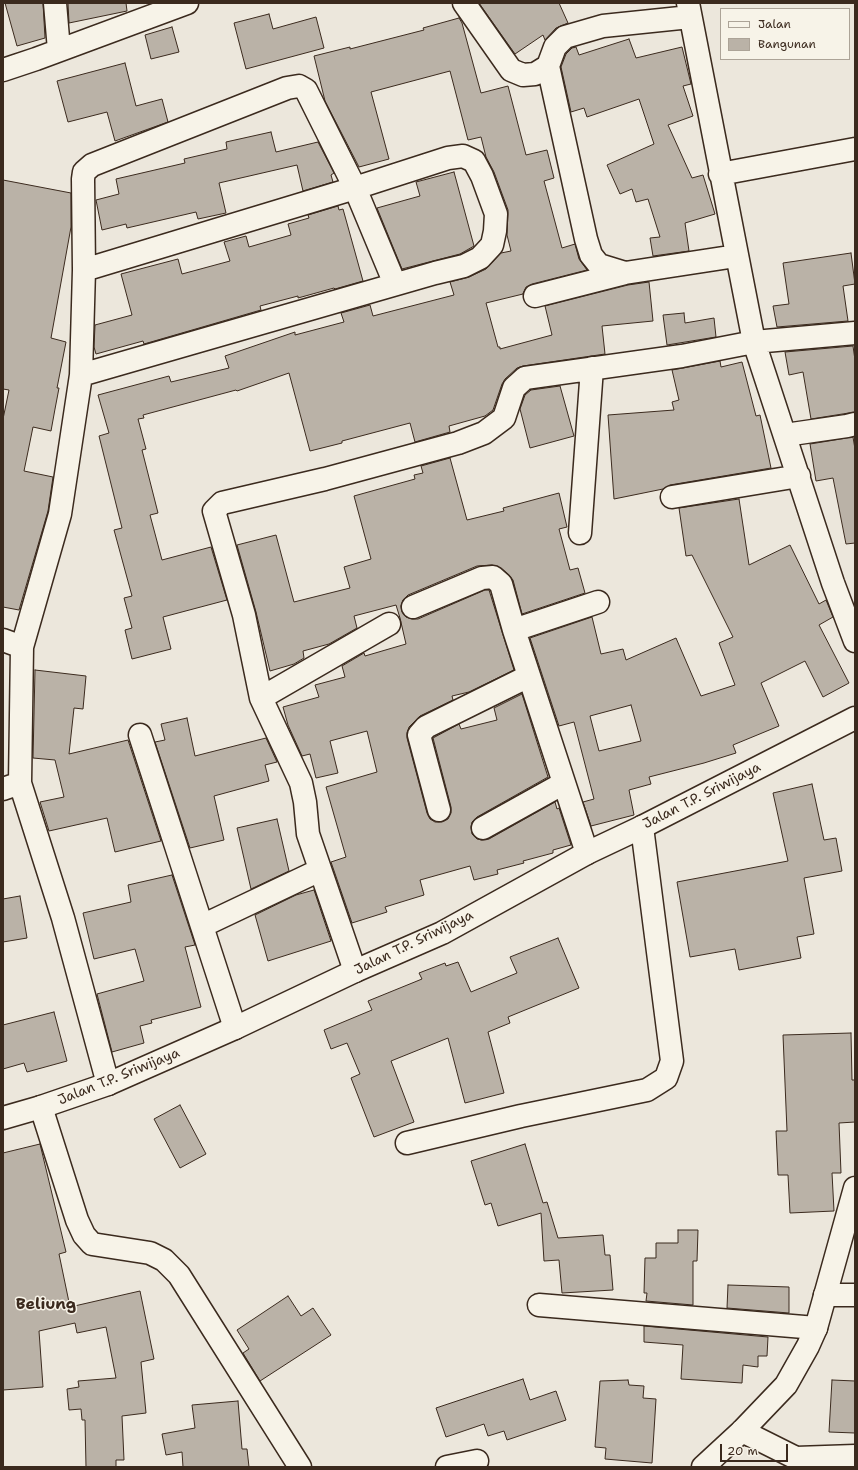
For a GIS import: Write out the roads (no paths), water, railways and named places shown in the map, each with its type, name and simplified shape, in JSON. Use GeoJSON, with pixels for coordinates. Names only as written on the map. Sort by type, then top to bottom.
{"type":"FeatureCollection","features":[{"type":"Feature","properties":{"kind":"street"},"geometry":{"type":"LineString","coordinates":[[55,3],[59,50]]}},
{"type":"Feature","properties":{"kind":"street"},"geometry":{"type":"LineString","coordinates":[[3,70],[187,3]]}},
{"type":"Feature","properties":{"kind":"street"},"geometry":{"type":"LineString","coordinates":[[464,3],[511,70],[523,75],[535,74],[548,66]]}},
{"type":"Feature","properties":{"kind":"street"},"geometry":{"type":"LineString","coordinates":[[625,273],[599,265],[591,255],[584,232],[548,66],[555,46],[565,36],[603,26],[689,10],[754,342],[833,583],[855,641]]}},
{"type":"Feature","properties":{"kind":"street"},"geometry":{"type":"LineString","coordinates":[[108,1084],[63,918],[12,786],[12,644],[60,514],[81,374],[84,270],[82,178],[84,172],[92,165],[287,88],[299,86],[306,90],[355,188],[395,284]]}},
{"type":"Feature","properties":{"kind":"street"},"geometry":{"type":"LineString","coordinates":[[720,174],[855,149]]}},
{"type":"Feature","properties":{"kind":"street"},"geometry":{"type":"LineString","coordinates":[[81,374],[395,284],[464,266],[480,258],[492,246],[496,214],[482,176],[474,161],[462,156],[448,158],[355,188],[84,270]]}},
{"type":"Feature","properties":{"kind":"street"},"geometry":{"type":"LineString","coordinates":[[535,296],[625,273],[736,256]]}},
{"type":"Feature","properties":{"kind":"street"},"geometry":{"type":"LineString","coordinates":[[355,971],[308,834],[305,802],[301,783],[261,698],[244,615],[214,511],[222,503],[332,477],[484,433],[504,418],[514,388],[525,378],[682,356],[754,342],[855,333]]}},
{"type":"Feature","properties":{"kind":"street"},"geometry":{"type":"LineString","coordinates":[[580,533],[592,368]]}},
{"type":"Feature","properties":{"kind":"street"},"geometry":{"type":"LineString","coordinates":[[785,435],[855,424]]}},
{"type":"Feature","properties":{"kind":"street"},"geometry":{"type":"LineString","coordinates":[[672,497],[799,476]]}},
{"type":"Feature","properties":{"kind":"street"},"geometry":{"type":"LineString","coordinates":[[413,607],[482,578],[494,577],[501,584],[514,630],[587,853]]}},
{"type":"Feature","properties":{"kind":"street"},"geometry":{"type":"LineString","coordinates":[[514,630],[598,602]]}},
{"type":"Feature","properties":{"kind":"street"},"geometry":{"type":"LineString","coordinates":[[261,698],[389,624]]}},
{"type":"Feature","properties":{"kind":"street"},"geometry":{"type":"LineString","coordinates":[[439,810],[419,735],[426,727],[529,676]]}},
{"type":"Feature","properties":{"kind":"street","name":"Jalan T.P. Sriwijaya"},"geometry":{"type":"LineString","coordinates":[[3,1118],[41,1107],[108,1084],[235,1028],[355,971],[442,933],[587,853],[642,827],[855,718]]}},
{"type":"Feature","properties":{"kind":"street"},"geometry":{"type":"LineString","coordinates":[[140,735],[235,1028]]}},
{"type":"Feature","properties":{"kind":"street"},"geometry":{"type":"LineString","coordinates":[[483,828],[564,783]]}},
{"type":"Feature","properties":{"kind":"street"},"geometry":{"type":"LineString","coordinates":[[407,1143],[521,1116],[647,1090],[666,1078],[672,1061],[642,827]]}},
{"type":"Feature","properties":{"kind":"street"},"geometry":{"type":"LineString","coordinates":[[202,926],[320,870]]}},
{"type":"Feature","properties":{"kind":"street"},"geometry":{"type":"LineString","coordinates":[[41,1107],[77,1220],[84,1235],[92,1244],[150,1253],[164,1260],[179,1275],[300,1467]]}},
{"type":"Feature","properties":{"kind":"street"},"geometry":{"type":"LineString","coordinates":[[703,1467],[742,1432],[786,1385],[816,1328],[855,1188]]}},
{"type":"Feature","properties":{"kind":"street"},"geometry":{"type":"LineString","coordinates":[[825,1295],[855,1295]]}},
{"type":"Feature","properties":{"kind":"street"},"geometry":{"type":"LineString","coordinates":[[539,1305],[816,1328]]}},
{"type":"Feature","properties":{"kind":"street"},"geometry":{"type":"LineString","coordinates":[[742,1432],[796,1458],[855,1456]]}},
{"type":"Feature","properties":{"kind":"street"},"geometry":{"type":"LineString","coordinates":[[447,1467],[478,1461]]}},
{"type":"Feature","properties":{"kind":"district","name":"Beliung"},"geometry":{"type":"Point","coordinates":[46,1305]}}]}
